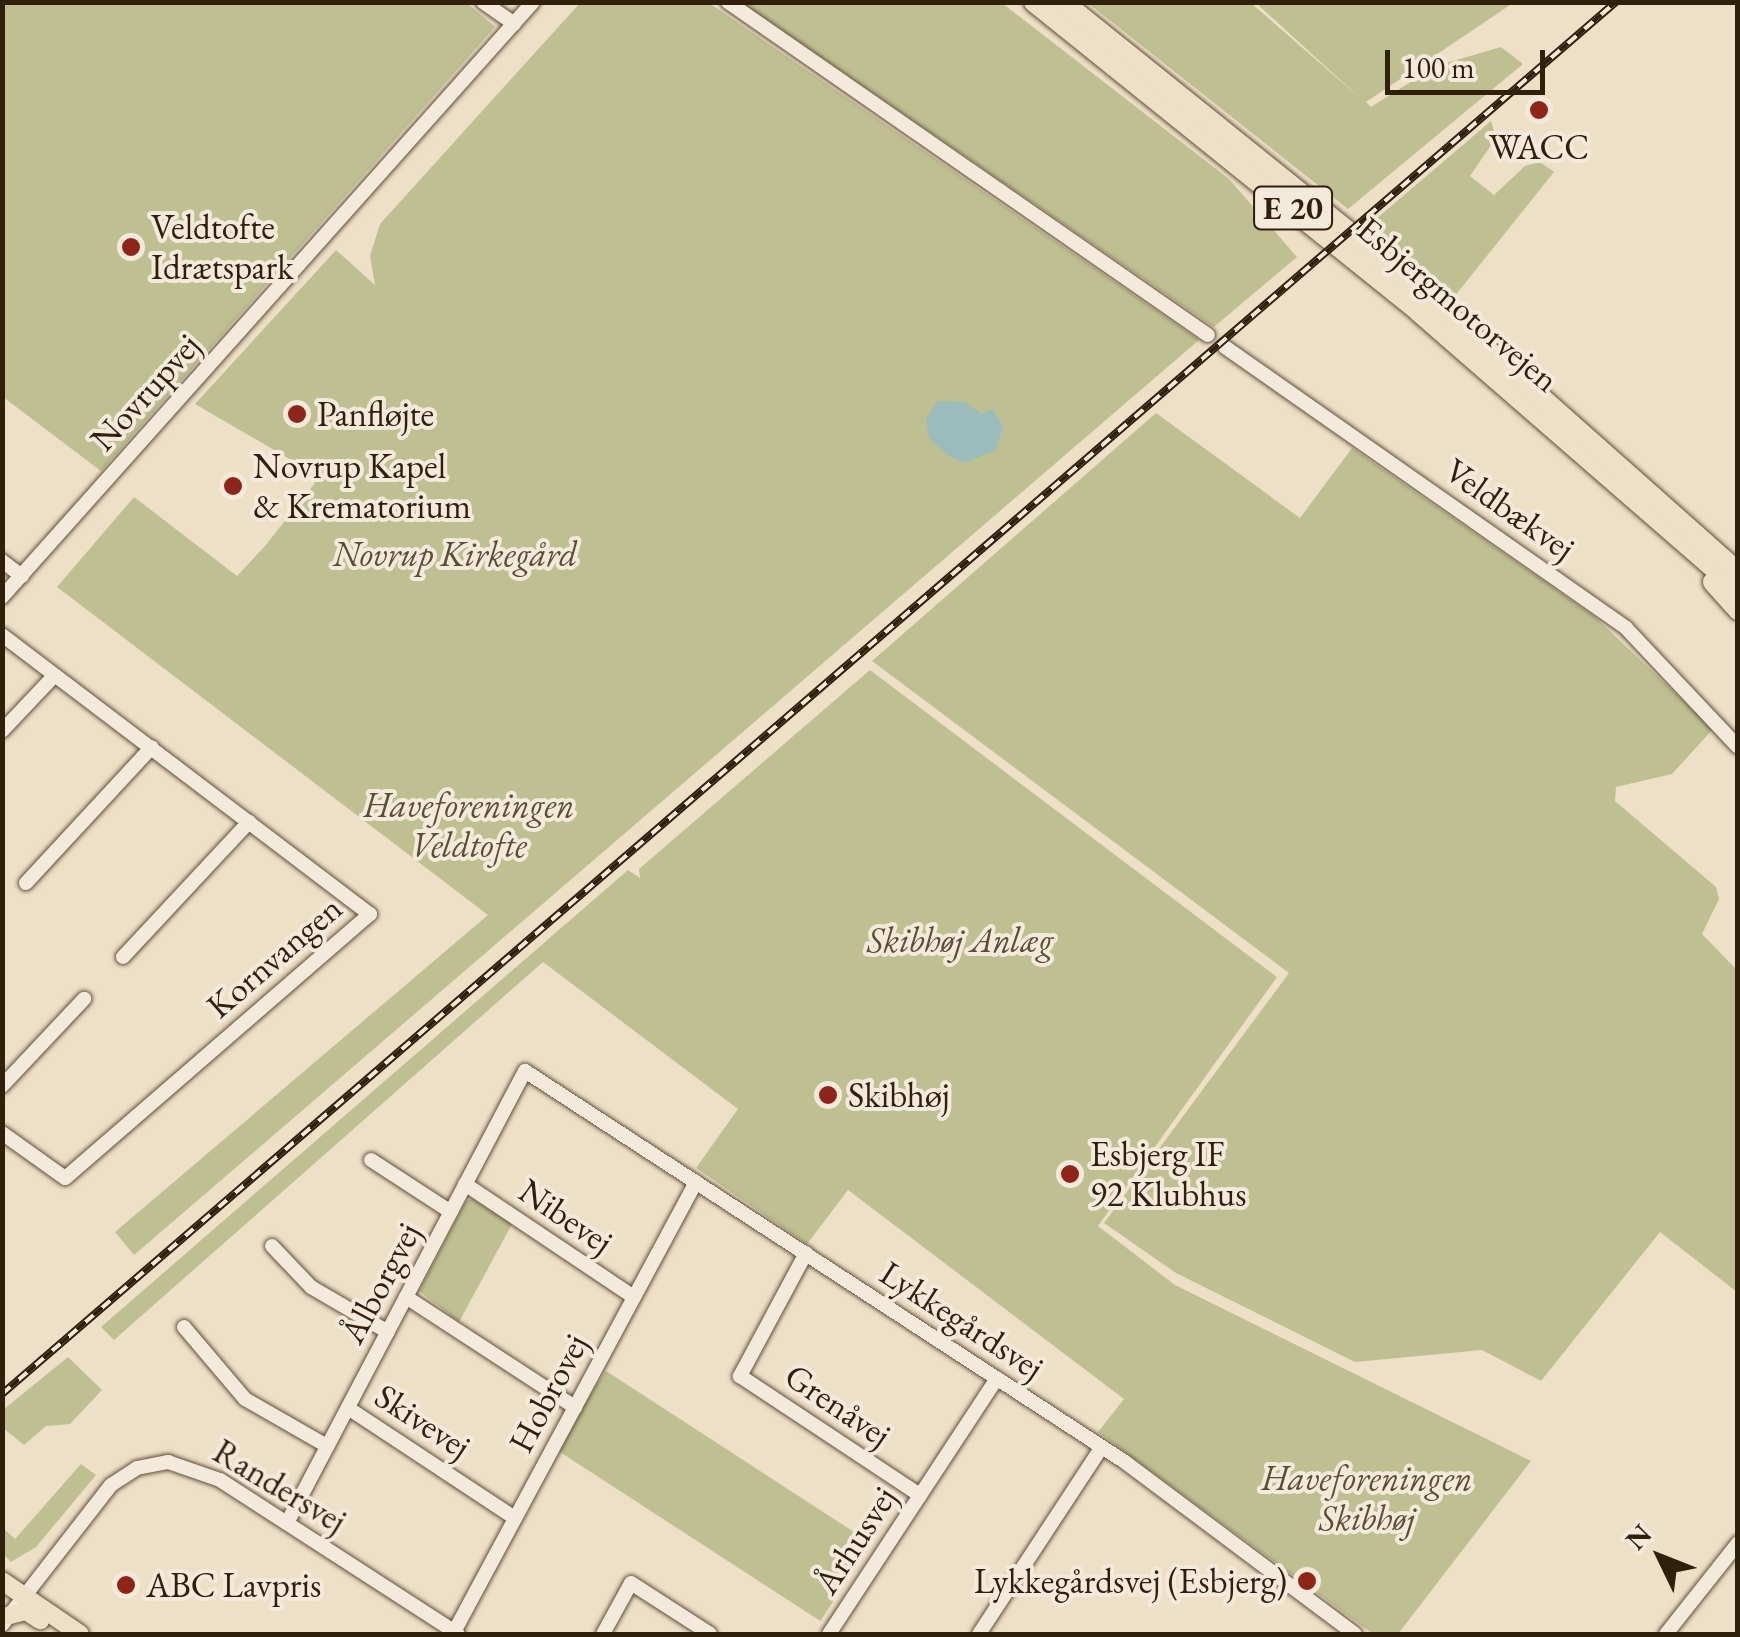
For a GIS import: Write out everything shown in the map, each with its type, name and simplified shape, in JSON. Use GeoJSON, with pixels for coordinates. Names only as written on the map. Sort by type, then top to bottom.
{"type":"FeatureCollection","features":[{"type":"Feature","properties":{"kind":"highway","name":"Esbjergmotorvejen"},"geometry":{"type":"LineString","coordinates":[[1034,2],[1419,312],[1738,589]]}},
{"type":"Feature","properties":{"kind":"highway","name":"Esbjergmotorvejen"},"geometry":{"type":"LineString","coordinates":[[1063,2],[1408,280],[1738,572]]}},
{"type":"Feature","properties":{"kind":"highway","name":"E 20"},"geometry":{"type":"LineString","coordinates":[[1643,508],[1738,610]]}},
{"type":"Feature","properties":{"kind":"main road"},"geometry":{"type":"LineString","coordinates":[[2,1582],[80,1634]]}},
{"type":"Feature","properties":{"kind":"main road"},"geometry":{"type":"LineString","coordinates":[[4,1611],[24,1597]]}},
{"type":"Feature","properties":{"kind":"main road"},"geometry":{"type":"LineString","coordinates":[[4,1611],[40,1634]]}},
{"type":"Feature","properties":{"kind":"main road"},"geometry":{"type":"LineString","coordinates":[[4,1611],[26,1611],[61,1634]]}},
{"type":"Feature","properties":{"kind":"street"},"geometry":{"type":"LineString","coordinates":[[483,2],[514,24]]}},
{"type":"Feature","properties":{"kind":"street","name":"Novrupvej"},"geometry":{"type":"LineString","coordinates":[[2,597],[533,2]]}},
{"type":"Feature","properties":{"kind":"street"},"geometry":{"type":"LineString","coordinates":[[728,2],[1208,335]]}},
{"type":"Feature","properties":{"kind":"street","name":"Veldbækvej"},"geometry":{"type":"LineString","coordinates":[[1225,347],[1626,628],[1738,747]]}},
{"type":"Feature","properties":{"kind":"street"},"geometry":{"type":"LineString","coordinates":[[2,561],[22,576]]}},
{"type":"Feature","properties":{"kind":"street","name":"Kornvangen"},"geometry":{"type":"LineString","coordinates":[[2,635],[370,914],[65,1178],[2,1133]]}},
{"type":"Feature","properties":{"kind":"street"},"geometry":{"type":"LineString","coordinates":[[2,731],[54,676]]}},
{"type":"Feature","properties":{"kind":"street"},"geometry":{"type":"LineString","coordinates":[[26,883],[152,748]]}},
{"type":"Feature","properties":{"kind":"street"},"geometry":{"type":"LineString","coordinates":[[123,957],[249,822]]}},
{"type":"Feature","properties":{"kind":"street"},"geometry":{"type":"LineString","coordinates":[[2,1086],[84,999]]}},
{"type":"Feature","properties":{"kind":"street","name":"Lykkegårdsvej"},"geometry":{"type":"LineString","coordinates":[[525,1071],[1102,1446],[1355,1634]]}},
{"type":"Feature","properties":{"kind":"street","name":"Ålborgvej"},"geometry":{"type":"LineString","coordinates":[[287,1522],[525,1071]]}},
{"type":"Feature","properties":{"kind":"street"},"geometry":{"type":"LineString","coordinates":[[370,1160],[450,1212]]}},
{"type":"Feature","properties":{"kind":"street","name":"Hobrovej"},"geometry":{"type":"LineString","coordinates":[[456,1633],[696,1182]]}},
{"type":"Feature","properties":{"kind":"street","name":"Nibevej"},"geometry":{"type":"LineString","coordinates":[[466,1184],[634,1297]]}},
{"type":"Feature","properties":{"kind":"street"},"geometry":{"type":"LineString","coordinates":[[272,1246],[311,1287],[388,1332]]}},
{"type":"Feature","properties":{"kind":"street","name":"Grenåvej"},"geometry":{"type":"LineString","coordinates":[[806,1253],[740,1376],[920,1495]]}},
{"type":"Feature","properties":{"kind":"street"},"geometry":{"type":"LineString","coordinates":[[406,1298],[574,1408]]}},
{"type":"Feature","properties":{"kind":"street"},"geometry":{"type":"LineString","coordinates":[[184,1328],[245,1399],[327,1446]]}},
{"type":"Feature","properties":{"kind":"street","name":"Århusvej"},"geometry":{"type":"LineString","coordinates":[[829,1634],[997,1378]]}},
{"type":"Feature","properties":{"kind":"street","name":"Skivevej"},"geometry":{"type":"LineString","coordinates":[[348,1408],[515,1518]]}},
{"type":"Feature","properties":{"kind":"street"},"geometry":{"type":"LineString","coordinates":[[980,1634],[1102,1446]]}},
{"type":"Feature","properties":{"kind":"street","name":"Randersvej"},"geometry":{"type":"LineString","coordinates":[[24,1597],[111,1485],[152,1463],[200,1468],[456,1633]]}},
{"type":"Feature","properties":{"kind":"street"},"geometry":{"type":"LineString","coordinates":[[1666,1634],[1738,1544]]}},
{"type":"Feature","properties":{"kind":"street"},"geometry":{"type":"LineString","coordinates":[[602,1634],[630,1583],[710,1634]]}},
{"type":"Feature","properties":{"kind":"green space","name":"Veldtofte Idrætspark"},"geometry":{"type":"Polygon","coordinates":[[[2,3],[467,3],[495,27],[101,471],[3,397],[2,3]]]}},
{"type":"Feature","properties":{"kind":"green space"},"geometry":{"type":"Polygon","coordinates":[[[580,3],[709,3],[1199,340],[134,1255],[115,1232],[488,915],[57,587],[134,497],[237,576],[265,546],[315,483],[288,458],[195,404],[336,250],[375,285],[370,256],[380,224],[580,3]]]}},
{"type":"Feature","properties":{"kind":"green space"},"geometry":{"type":"Polygon","coordinates":[[[742,3],[1002,3],[1229,179],[1297,257],[1214,327],[742,3]]]}},
{"type":"Feature","properties":{"kind":"green space"},"geometry":{"type":"Polygon","coordinates":[[[1088,3],[1251,3],[1360,98],[1256,3],[1513,3],[1366,102],[1371,107],[1436,66],[1501,47],[1523,64],[1348,209],[1088,3]]]}},
{"type":"Feature","properties":{"kind":"green space"},"geometry":{"type":"Polygon","coordinates":[[[1491,121],[1496,138],[1470,176],[1494,195],[1525,166],[1540,162],[1554,172],[1454,297],[1369,225],[1491,121]]]}},
{"type":"Feature","properties":{"kind":"green space"},"geometry":{"type":"Polygon","coordinates":[[[1156,413],[1300,518],[1352,448],[1595,617],[1713,729],[1672,774],[1616,787],[1615,801],[1716,887],[1719,899],[1702,934],[1737,970],[1737,1292],[1660,1232],[1541,1381],[1482,1350],[1355,1362],[1176,1273],[1104,1223],[1289,973],[872,661],[1156,413]]]}},
{"type":"Feature","properties":{"kind":"green space"},"geometry":{"type":"Polygon","coordinates":[[[870,670],[1277,977],[1098,1226],[1175,1285],[1531,1461],[1398,1634],[1373,1634],[1098,1432],[1124,1399],[848,1190],[807,1244],[696,1168],[738,1109],[543,962],[114,1340],[101,1327],[628,870],[640,878],[639,869],[870,670]]]}},
{"type":"Feature","properties":{"kind":"green space"},"geometry":{"type":"Polygon","coordinates":[[[473,1199],[512,1224],[459,1322],[419,1291],[466,1201],[473,1199]]]}},
{"type":"Feature","properties":{"kind":"green space"},"geometry":{"type":"Polygon","coordinates":[[[68,1357],[102,1390],[70,1424],[46,1426],[24,1445],[3,1428],[3,1410],[68,1357]]]}},
{"type":"Feature","properties":{"kind":"green space"},"geometry":{"type":"Polygon","coordinates":[[[606,1371],[871,1543],[820,1621],[555,1449],[606,1371]]]}},
{"type":"Feature","properties":{"kind":"green space"},"geometry":{"type":"Polygon","coordinates":[[[81,1464],[96,1475],[36,1547],[11,1562],[3,1554],[3,1528],[15,1539],[81,1464]]]}},
{"type":"Feature","properties":{"kind":"water"},"geometry":{"type":"Polygon","coordinates":[[[938,401],[965,402],[981,414],[993,409],[1003,426],[996,450],[964,463],[948,455],[929,438],[926,419],[938,401]]]}},
{"type":"Feature","properties":{"kind":"railway"},"geometry":{"type":"LineString","coordinates":[[2,1394],[1616,2]]}},
{"type":"Feature","properties":{"kind":"place","name":"WACC"},"geometry":{"type":"Point","coordinates":[1539,110]}},
{"type":"Feature","properties":{"kind":"place","name":"Veldtofte Idrætspark"},"geometry":{"type":"Point","coordinates":[131,247]}},
{"type":"Feature","properties":{"kind":"place","name":"Panfløjte"},"geometry":{"type":"Point","coordinates":[297,414]}},
{"type":"Feature","properties":{"kind":"place","name":"Novrup Kapel & Krematorium"},"geometry":{"type":"Point","coordinates":[233,486]}},
{"type":"Feature","properties":{"kind":"place","name":"Skibhøj"},"geometry":{"type":"Point","coordinates":[828,1095]}},
{"type":"Feature","properties":{"kind":"place","name":"Esbjerg IF 92 Klubhus"},"geometry":{"type":"Point","coordinates":[1070,1174]}},
{"type":"Feature","properties":{"kind":"place","name":"Lykkegårdsvej (Esbjerg)"},"geometry":{"type":"Point","coordinates":[1307,1581]}},
{"type":"Feature","properties":{"kind":"place","name":"ABC Lavpris"},"geometry":{"type":"Point","coordinates":[126,1585]}},
{"type":"Feature","properties":{"kind":"park label","name":"Novrup Kirkegård"},"geometry":{"type":"Point","coordinates":[455,554]}},
{"type":"Feature","properties":{"kind":"park label","name":"Haveforeningen Veldtofte"},"geometry":{"type":"Point","coordinates":[469,825]}},
{"type":"Feature","properties":{"kind":"park label","name":"Skibhøj Anlæg"},"geometry":{"type":"Point","coordinates":[960,940]}},
{"type":"Feature","properties":{"kind":"park label","name":"Haveforeningen Skibhøj"},"geometry":{"type":"Point","coordinates":[1367,1498]}}]}
